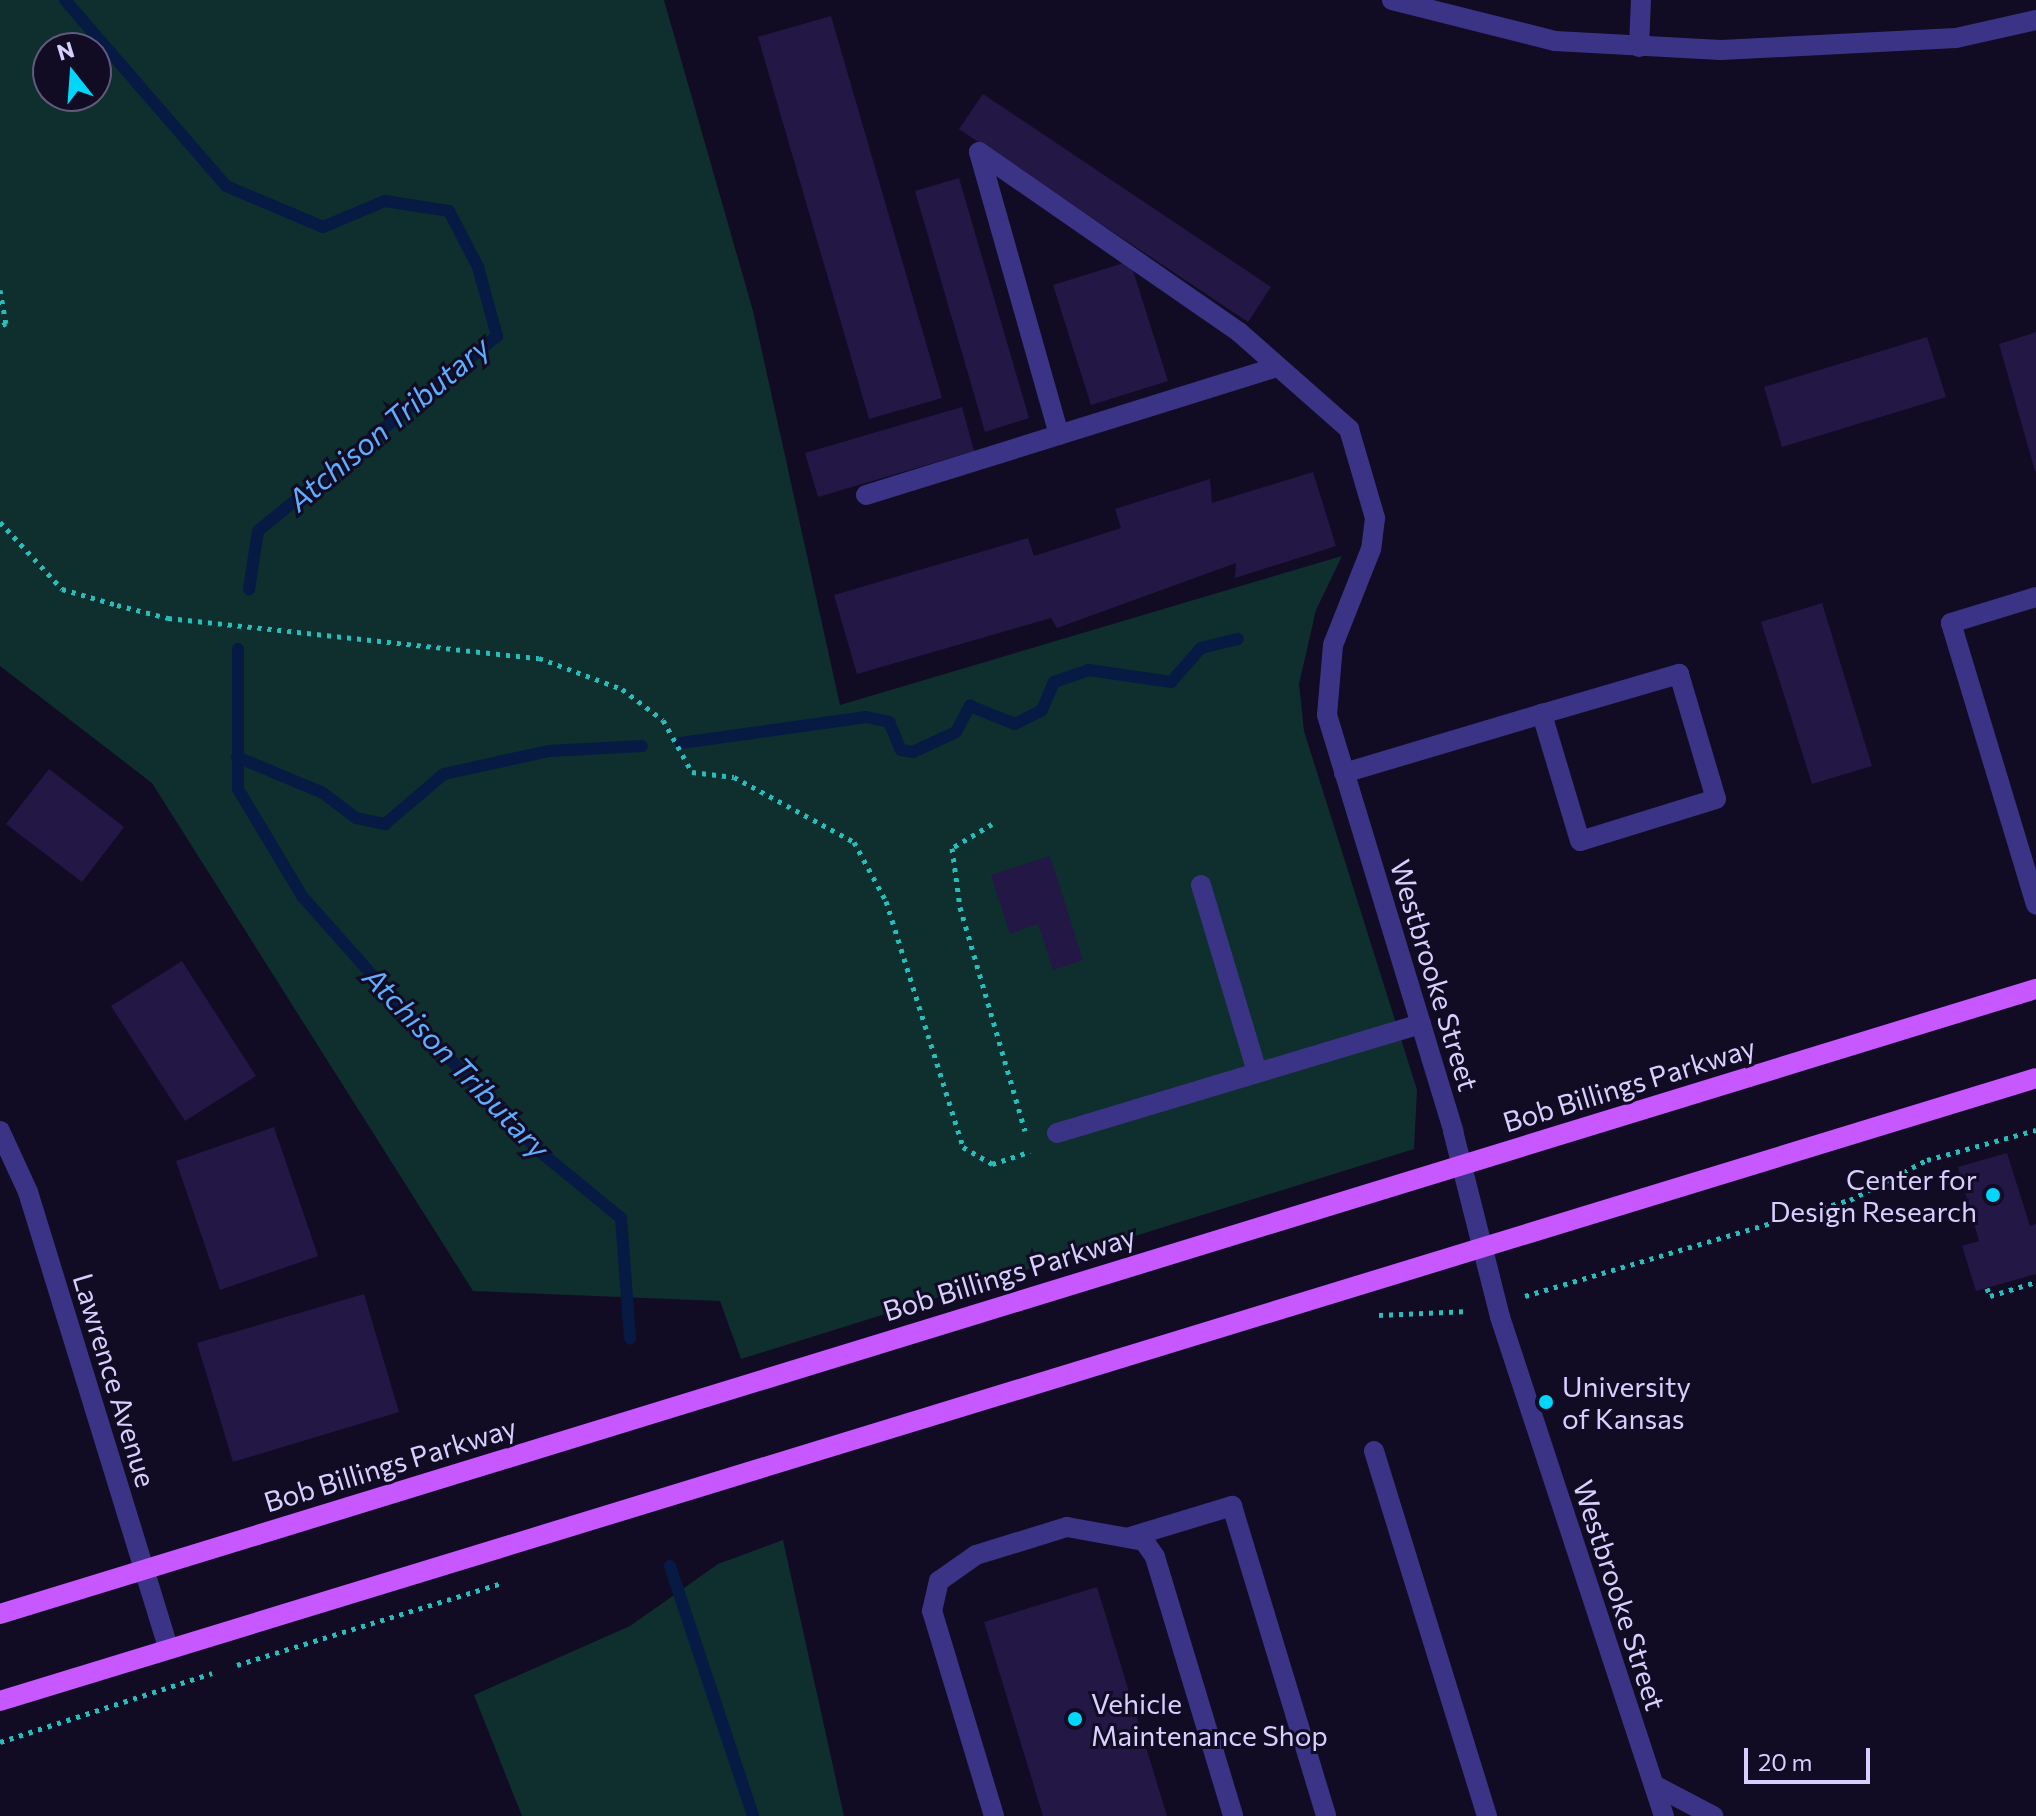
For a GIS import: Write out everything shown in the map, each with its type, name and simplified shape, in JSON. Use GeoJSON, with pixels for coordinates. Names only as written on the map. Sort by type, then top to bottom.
{"type":"FeatureCollection","features":[{"type":"Feature","properties":{"kind":"main road","name":"Bob Billings Parkway"},"geometry":{"type":"LineString","coordinates":[[0,1614],[2036,989]]}},
{"type":"Feature","properties":{"kind":"main road"},"geometry":{"type":"LineString","coordinates":[[0,1701],[1481,1244],[2036,1078]]}},
{"type":"Feature","properties":{"kind":"street"},"geometry":{"type":"LineString","coordinates":[[1392,0],[1555,41],[1721,50],[1956,38],[2036,20]]}},
{"type":"Feature","properties":{"kind":"street"},"geometry":{"type":"LineString","coordinates":[[1639,47],[1641,0]]}},
{"type":"Feature","properties":{"kind":"street","name":"Westbrooke Street"},"geometry":{"type":"LineString","coordinates":[[1059,435],[979,152],[1239,332],[1273,368],[1311,392],[1349,429],[1375,518],[1326,686],[1344,773],[1462,1165],[1496,1303],[1664,1816]]}},
{"type":"Feature","properties":{"kind":"street"},"geometry":{"type":"LineString","coordinates":[[866,495],[1273,368]]}},
{"type":"Feature","properties":{"kind":"street"},"geometry":{"type":"LineString","coordinates":[[2036,597],[1951,623],[2036,904]]}},
{"type":"Feature","properties":{"kind":"street"},"geometry":{"type":"LineString","coordinates":[[1344,773],[1542,714],[1679,674],[1716,799],[1580,841],[1542,714]]}},
{"type":"Feature","properties":{"kind":"street"},"geometry":{"type":"LineString","coordinates":[[1201,885],[1257,1072]]}},
{"type":"Feature","properties":{"kind":"street"},"geometry":{"type":"LineString","coordinates":[[1057,1133],[1421,1024]]}},
{"type":"Feature","properties":{"kind":"street","name":"Lawrence Avenue"},"geometry":{"type":"LineString","coordinates":[[0,1131],[28,1192],[169,1649]]}},
{"type":"Feature","properties":{"kind":"street"},"geometry":{"type":"LineString","coordinates":[[1374,1451],[1487,1816]]}},
{"type":"Feature","properties":{"kind":"street"},"geometry":{"type":"LineString","coordinates":[[1130,1537],[1232,1506],[1326,1816]]}},
{"type":"Feature","properties":{"kind":"street"},"geometry":{"type":"LineString","coordinates":[[994,1816],[932,1611],[939,1581],[976,1555],[1067,1527],[1144,1541],[1155,1557],[1233,1816]]}},
{"type":"Feature","properties":{"kind":"street"},"geometry":{"type":"LineString","coordinates":[[1654,1785],[1713,1816]]}},
{"type":"Feature","properties":{"kind":"path"},"geometry":{"type":"LineString","coordinates":[[0,290],[6,323],[0,327]]}},
{"type":"Feature","properties":{"kind":"path"},"geometry":{"type":"LineString","coordinates":[[0,522],[62,589],[117,605],[168,618],[524,655],[622,689],[663,720],[692,772],[734,777],[854,842],[886,901],[963,1147],[992,1164],[1031,1155],[960,907],[952,848],[992,824]]}},
{"type":"Feature","properties":{"kind":"path"},"geometry":{"type":"LineString","coordinates":[[1371,1315],[1464,1312],[1850,1200],[1927,1160],[2036,1130]]}},
{"type":"Feature","properties":{"kind":"path"},"geometry":{"type":"LineString","coordinates":[[1987,1288],[1990,1296],[2036,1282]]}},
{"type":"Feature","properties":{"kind":"path"},"geometry":{"type":"LineString","coordinates":[[0,1742],[513,1577]]}},
{"type":"Feature","properties":{"kind":"green space"},"geometry":{"type":"Polygon","coordinates":[[[0,0],[664,0],[753,311],[840,705],[1342,556],[1316,610],[1299,684],[1304,731],[1417,1090],[1414,1149],[741,1359],[720,1301],[473,1291],[152,783],[0,666],[0,0]]]}},
{"type":"Feature","properties":{"kind":"green space"},"geometry":{"type":"Polygon","coordinates":[[[783,1540],[844,1816],[522,1816],[474,1695],[630,1626],[718,1564],[783,1540]]]}},
{"type":"Feature","properties":{"kind":"building"},"geometry":{"type":"Polygon","coordinates":[[[831,16],[942,398],[869,419],[758,37],[831,16]]]}},
{"type":"Feature","properties":{"kind":"building"},"geometry":{"type":"Polygon","coordinates":[[[983,94],[1271,287],[1248,322],[959,129],[983,94]]]}},
{"type":"Feature","properties":{"kind":"building"},"geometry":{"type":"Polygon","coordinates":[[[959,178],[1029,418],[985,432],[915,191],[959,178]]]}},
{"type":"Feature","properties":{"kind":"building"},"geometry":{"type":"Polygon","coordinates":[[[1130,261],[1168,381],[1091,405],[1053,285],[1130,261]]]}},
{"type":"Feature","properties":{"kind":"building"},"geometry":{"type":"Polygon","coordinates":[[[2036,332],[2036,471],[2035,471],[1999,344],[2036,332]]]}},
{"type":"Feature","properties":{"kind":"building"},"geometry":{"type":"Polygon","coordinates":[[[1927,337],[1946,397],[1782,447],[1764,387],[1927,337]]]}},
{"type":"Feature","properties":{"kind":"building"},"geometry":{"type":"Polygon","coordinates":[[[962,407],[974,451],[818,497],[805,453],[962,407]]]}},
{"type":"Feature","properties":{"kind":"building"},"geometry":{"type":"Polygon","coordinates":[[[1313,472],[1336,546],[1235,578],[1236,563],[1057,628],[1051,618],[857,674],[834,595],[1028,538],[1034,556],[1121,528],[1115,509],[1210,479],[1212,503],[1313,472]]]}},
{"type":"Feature","properties":{"kind":"building"},"geometry":{"type":"Polygon","coordinates":[[[1822,603],[1872,766],[1812,784],[1761,622],[1822,603]]]}},
{"type":"Feature","properties":{"kind":"building"},"geometry":{"type":"Polygon","coordinates":[[[49,769],[124,827],[82,882],[6,824],[49,769]]]}},
{"type":"Feature","properties":{"kind":"building"},"geometry":{"type":"Polygon","coordinates":[[[1050,856],[1083,960],[1053,970],[1038,924],[1010,934],[991,875],[1050,856]]]}},
{"type":"Feature","properties":{"kind":"building"},"geometry":{"type":"Polygon","coordinates":[[[182,961],[256,1076],[185,1121],[111,1006],[182,961]]]}},
{"type":"Feature","properties":{"kind":"building"},"geometry":{"type":"Polygon","coordinates":[[[274,1127],[318,1256],[220,1290],[176,1161],[274,1127]]]}},
{"type":"Feature","properties":{"kind":"building","name":"Center for Design Research"},"geometry":{"type":"Polygon","coordinates":[[[2007,1153],[2030,1226],[2036,1224],[2036,1274],[1976,1291],[1962,1246],[1979,1241],[1958,1167],[2007,1153]]]}},
{"type":"Feature","properties":{"kind":"building"},"geometry":{"type":"Polygon","coordinates":[[[364,1294],[399,1412],[233,1462],[197,1343],[364,1294]]]}},
{"type":"Feature","properties":{"kind":"building","name":"Vehicle Maintenance Shop"},"geometry":{"type":"Polygon","coordinates":[[[1097,1587],[1167,1816],[1043,1816],[984,1622],[1097,1587]]]}},
{"type":"Feature","properties":{"kind":"waterway","name":"Atchison Tributary"},"geometry":{"type":"LineString","coordinates":[[65,0],[226,186],[323,227],[385,201],[449,211],[478,267],[497,336],[258,531],[249,589]]}},
{"type":"Feature","properties":{"kind":"waterway"},"geometry":{"type":"LineString","coordinates":[[681,743],[866,717],[889,722],[901,750],[913,752],[956,732],[970,706],[1015,724],[1042,710],[1054,682],[1089,670],[1171,682],[1201,648],[1238,639]]}},
{"type":"Feature","properties":{"kind":"waterway","name":"Atchison Tributary"},"geometry":{"type":"LineString","coordinates":[[238,649],[238,789],[302,896],[414,1022],[538,1150],[621,1218],[630,1339]]}},
{"type":"Feature","properties":{"kind":"waterway"},"geometry":{"type":"LineString","coordinates":[[237,757],[323,793],[356,818],[385,824],[444,774],[549,751],[642,746]]}},
{"type":"Feature","properties":{"kind":"waterway","name":"Atchison Tributary"},"geometry":{"type":"LineString","coordinates":[[670,1566],[753,1816]]}},
{"type":"Feature","properties":{"kind":"place","name":"Center for Design Research"},"geometry":{"type":"Point","coordinates":[1993,1195]}},
{"type":"Feature","properties":{"kind":"place","name":"University of Kansas"},"geometry":{"type":"Point","coordinates":[1546,1402]}},
{"type":"Feature","properties":{"kind":"place","name":"Vehicle Maintenance Shop"},"geometry":{"type":"Point","coordinates":[1075,1719]}}]}
